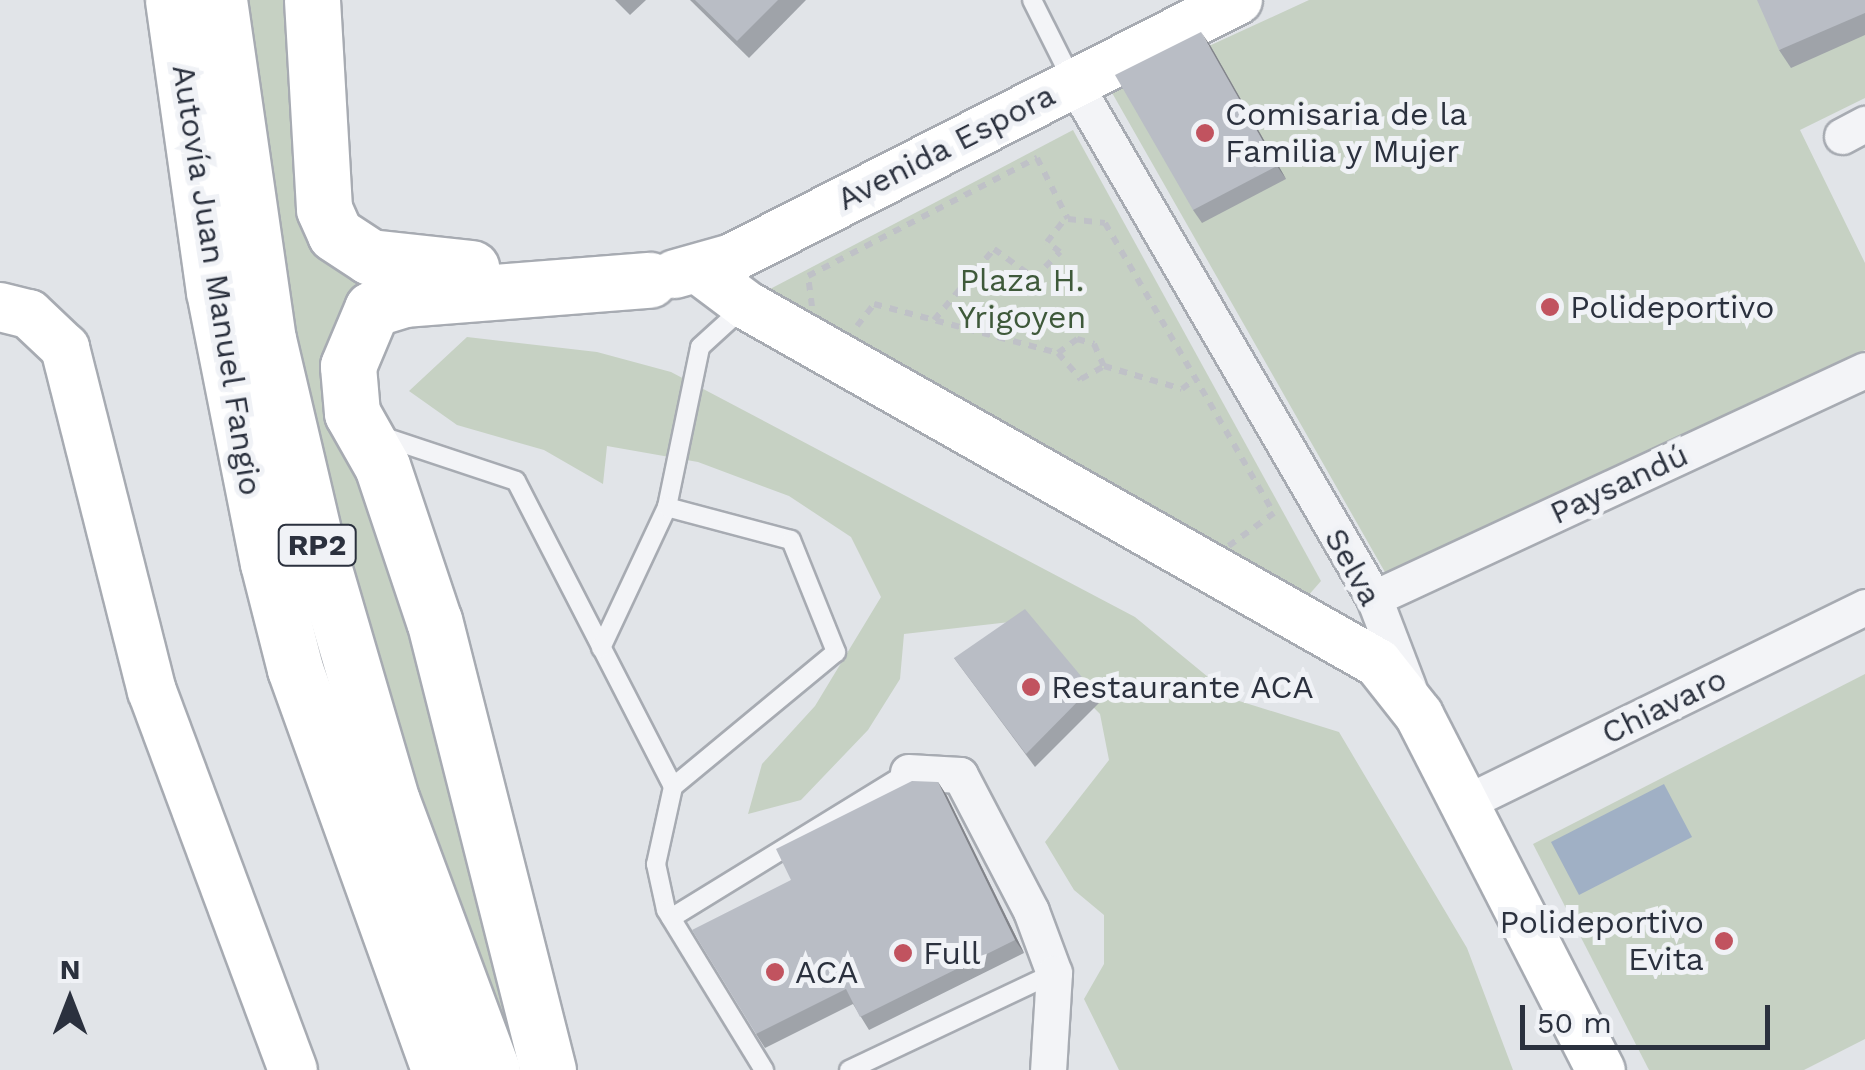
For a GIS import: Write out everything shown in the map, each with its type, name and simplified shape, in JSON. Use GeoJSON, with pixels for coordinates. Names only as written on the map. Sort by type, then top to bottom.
{"type":"FeatureCollection","features":[{"type":"Feature","properties":{"kind":"highway","name":"Autovía Juan Manuel Fangio"},"geometry":{"type":"LineString","coordinates":[[173,0],[198,199],[264,545],[295,669],[438,1070]]}},
{"type":"Feature","properties":{"kind":"highway","name":"Autovía Juan Manuel Fangio"},"geometry":{"type":"LineString","coordinates":[[218,0],[252,248],[314,535],[392,801],[492,1070]]}},
{"type":"Feature","properties":{"kind":"highway"},"geometry":{"type":"LineString","coordinates":[[312,0],[324,209],[345,247],[398,263],[673,275]]}},
{"type":"Feature","properties":{"kind":"highway"},"geometry":{"type":"LineString","coordinates":[[548,1070],[434,621],[346,394],[348,366],[372,309],[673,275]]}},
{"type":"Feature","properties":{"kind":"street","name":"Avenida Espora"},"geometry":{"type":"LineString","coordinates":[[673,275],[1238,0]]}},
{"type":"Feature","properties":{"kind":"street","name":"Selva"},"geometry":{"type":"LineString","coordinates":[[1073,81],[1374,598],[1419,714],[1600,1070]]}},
{"type":"Feature","properties":{"kind":"street"},"geometry":{"type":"LineString","coordinates":[[673,275],[746,306],[1335,632],[1378,663],[1419,714]]}},
{"type":"Feature","properties":{"kind":"street"},"geometry":{"type":"LineString","coordinates":[[0,307],[30,314],[64,348],[152,691],[293,1070]]}},
{"type":"Feature","properties":{"kind":"street","name":"Paysandú"},"geometry":{"type":"LineString","coordinates":[[1374,598],[1865,370]]}},
{"type":"Feature","properties":{"kind":"street","name":"Chiavaro"},"geometry":{"type":"LineString","coordinates":[[1463,804],[1865,607]]}},
{"type":"Feature","properties":{"kind":"street"},"geometry":{"type":"LineString","coordinates":[[908,772],[960,775],[1054,972],[1048,1070]]}},
{"type":"Feature","properties":{"kind":"lane"},"geometry":{"type":"LineString","coordinates":[[1032,0],[1073,81]]}},
{"type":"Feature","properties":{"kind":"lane"},"geometry":{"type":"LineString","coordinates":[[601,648],[667,507],[700,347],[746,306]]}},
{"type":"Feature","properties":{"kind":"lane"},"geometry":{"type":"LineString","coordinates":[[363,430],[516,480],[673,788]]}},
{"type":"Feature","properties":{"kind":"lane"},"geometry":{"type":"LineString","coordinates":[[667,507],[791,540],[836,652],[673,788],[656,864],[672,918],[764,1070]]}},
{"type":"Feature","properties":{"kind":"lane"},"geometry":{"type":"LineString","coordinates":[[672,918],[908,772]]}},
{"type":"Feature","properties":{"kind":"lane"},"geometry":{"type":"LineString","coordinates":[[849,1070],[1054,972]]}},
{"type":"Feature","properties":{"kind":"path"},"geometry":{"type":"LineString","coordinates":[[1037,158],[1068,219],[1105,223],[1196,378],[1274,513],[1223,550],[814,322],[808,276],[1037,158]]}},
{"type":"Feature","properties":{"kind":"path"},"geometry":{"type":"LineString","coordinates":[[934,320],[994,249],[1034,278],[1060,252],[1047,242],[1064,220]]}},
{"type":"Feature","properties":{"kind":"path"},"geometry":{"type":"LineString","coordinates":[[846,340],[874,304],[1058,353],[1081,379],[1104,366],[1182,390],[1196,378]]}},
{"type":"Feature","properties":{"kind":"path"},"geometry":{"type":"LineString","coordinates":[[1058,353],[1077,339],[1094,344],[1104,366]]}},
{"type":"Feature","properties":{"kind":"green space"},"geometry":{"type":"Polygon","coordinates":[[[241,0],[290,0],[327,255],[349,277],[508,282],[367,299],[363,466],[531,1070],[513,1070],[376,696],[285,329],[241,0]]]}},
{"type":"Feature","properties":{"kind":"green space","name":"Polideportivo"},"geometry":{"type":"Polygon","coordinates":[[[1309,0],[1865,0],[1865,98],[1800,130],[1865,263],[1865,350],[1390,581],[1111,91],[1309,0]]]}},
{"type":"Feature","properties":{"kind":"green space","name":"Plaza H. Yrigoyen"},"geometry":{"type":"Polygon","coordinates":[[[1073,130],[1321,581],[1307,597],[755,297],[1073,130]]]}},
{"type":"Feature","properties":{"kind":"green space"},"geometry":{"type":"Polygon","coordinates":[[[467,337],[597,352],[671,372],[1135,617],[1236,700],[1339,732],[1467,948],[1513,1070],[1119,1070],[1084,999],[1104,964],[1104,915],[1074,890],[1045,842],[1109,760],[1100,714],[1010,622],[904,634],[900,679],[868,730],[801,800],[748,814],[762,764],[815,706],[881,597],[851,537],[789,496],[698,462],[607,446],[603,484],[544,450],[457,425],[409,391],[467,337]]]}},
{"type":"Feature","properties":{"kind":"green space","name":"Polideportivo Evita"},"geometry":{"type":"Polygon","coordinates":[[[1865,674],[1865,1039],[1804,1070],[1649,1070],[1533,844],[1865,674]]]}},
{"type":"Feature","properties":{"kind":"water"},"geometry":{"type":"Polygon","coordinates":[[[1664,784],[1692,837],[1579,895],[1551,842],[1664,784]]]}},
{"type":"Feature","properties":{"kind":"building"},"geometry":{"type":"Polygon","coordinates":[[[695,0],[778,0],[737,41],[695,0]]]}},
{"type":"Feature","properties":{"kind":"building"},"geometry":{"type":"Polygon","coordinates":[[[1757,0],[1865,0],[1865,13],[1779,50],[1757,0]]]}},
{"type":"Feature","properties":{"kind":"building","name":"Comisaria de la Familia y Mujer"},"geometry":{"type":"Polygon","coordinates":[[[1201,32],[1277,166],[1193,210],[1115,75],[1201,32]]]}},
{"type":"Feature","properties":{"kind":"building","name":"Restaurante ACA"},"geometry":{"type":"Polygon","coordinates":[[[1025,609],[1091,688],[1026,754],[954,658],[1025,609]]]}},
{"type":"Feature","properties":{"kind":"building"},"geometry":{"type":"Polygon","coordinates":[[[912,781],[938,782],[1015,940],[860,1017],[846,989],[756,1034],[692,930],[791,880],[776,849],[912,781]]]}},
{"type":"Feature","properties":{"kind":"place","name":"Comisaria de la Familia y Mujer"},"geometry":{"type":"Point","coordinates":[1205,133]}},
{"type":"Feature","properties":{"kind":"place","name":"Polideportivo"},"geometry":{"type":"Point","coordinates":[1550,307]}},
{"type":"Feature","properties":{"kind":"place","name":"Restaurante ACA"},"geometry":{"type":"Point","coordinates":[1031,687]}},
{"type":"Feature","properties":{"kind":"place","name":"Polideportivo Evita"},"geometry":{"type":"Point","coordinates":[1724,941]}},
{"type":"Feature","properties":{"kind":"place","name":"Full"},"geometry":{"type":"Point","coordinates":[903,953]}},
{"type":"Feature","properties":{"kind":"place","name":"ACA"},"geometry":{"type":"Point","coordinates":[775,972]}}]}
